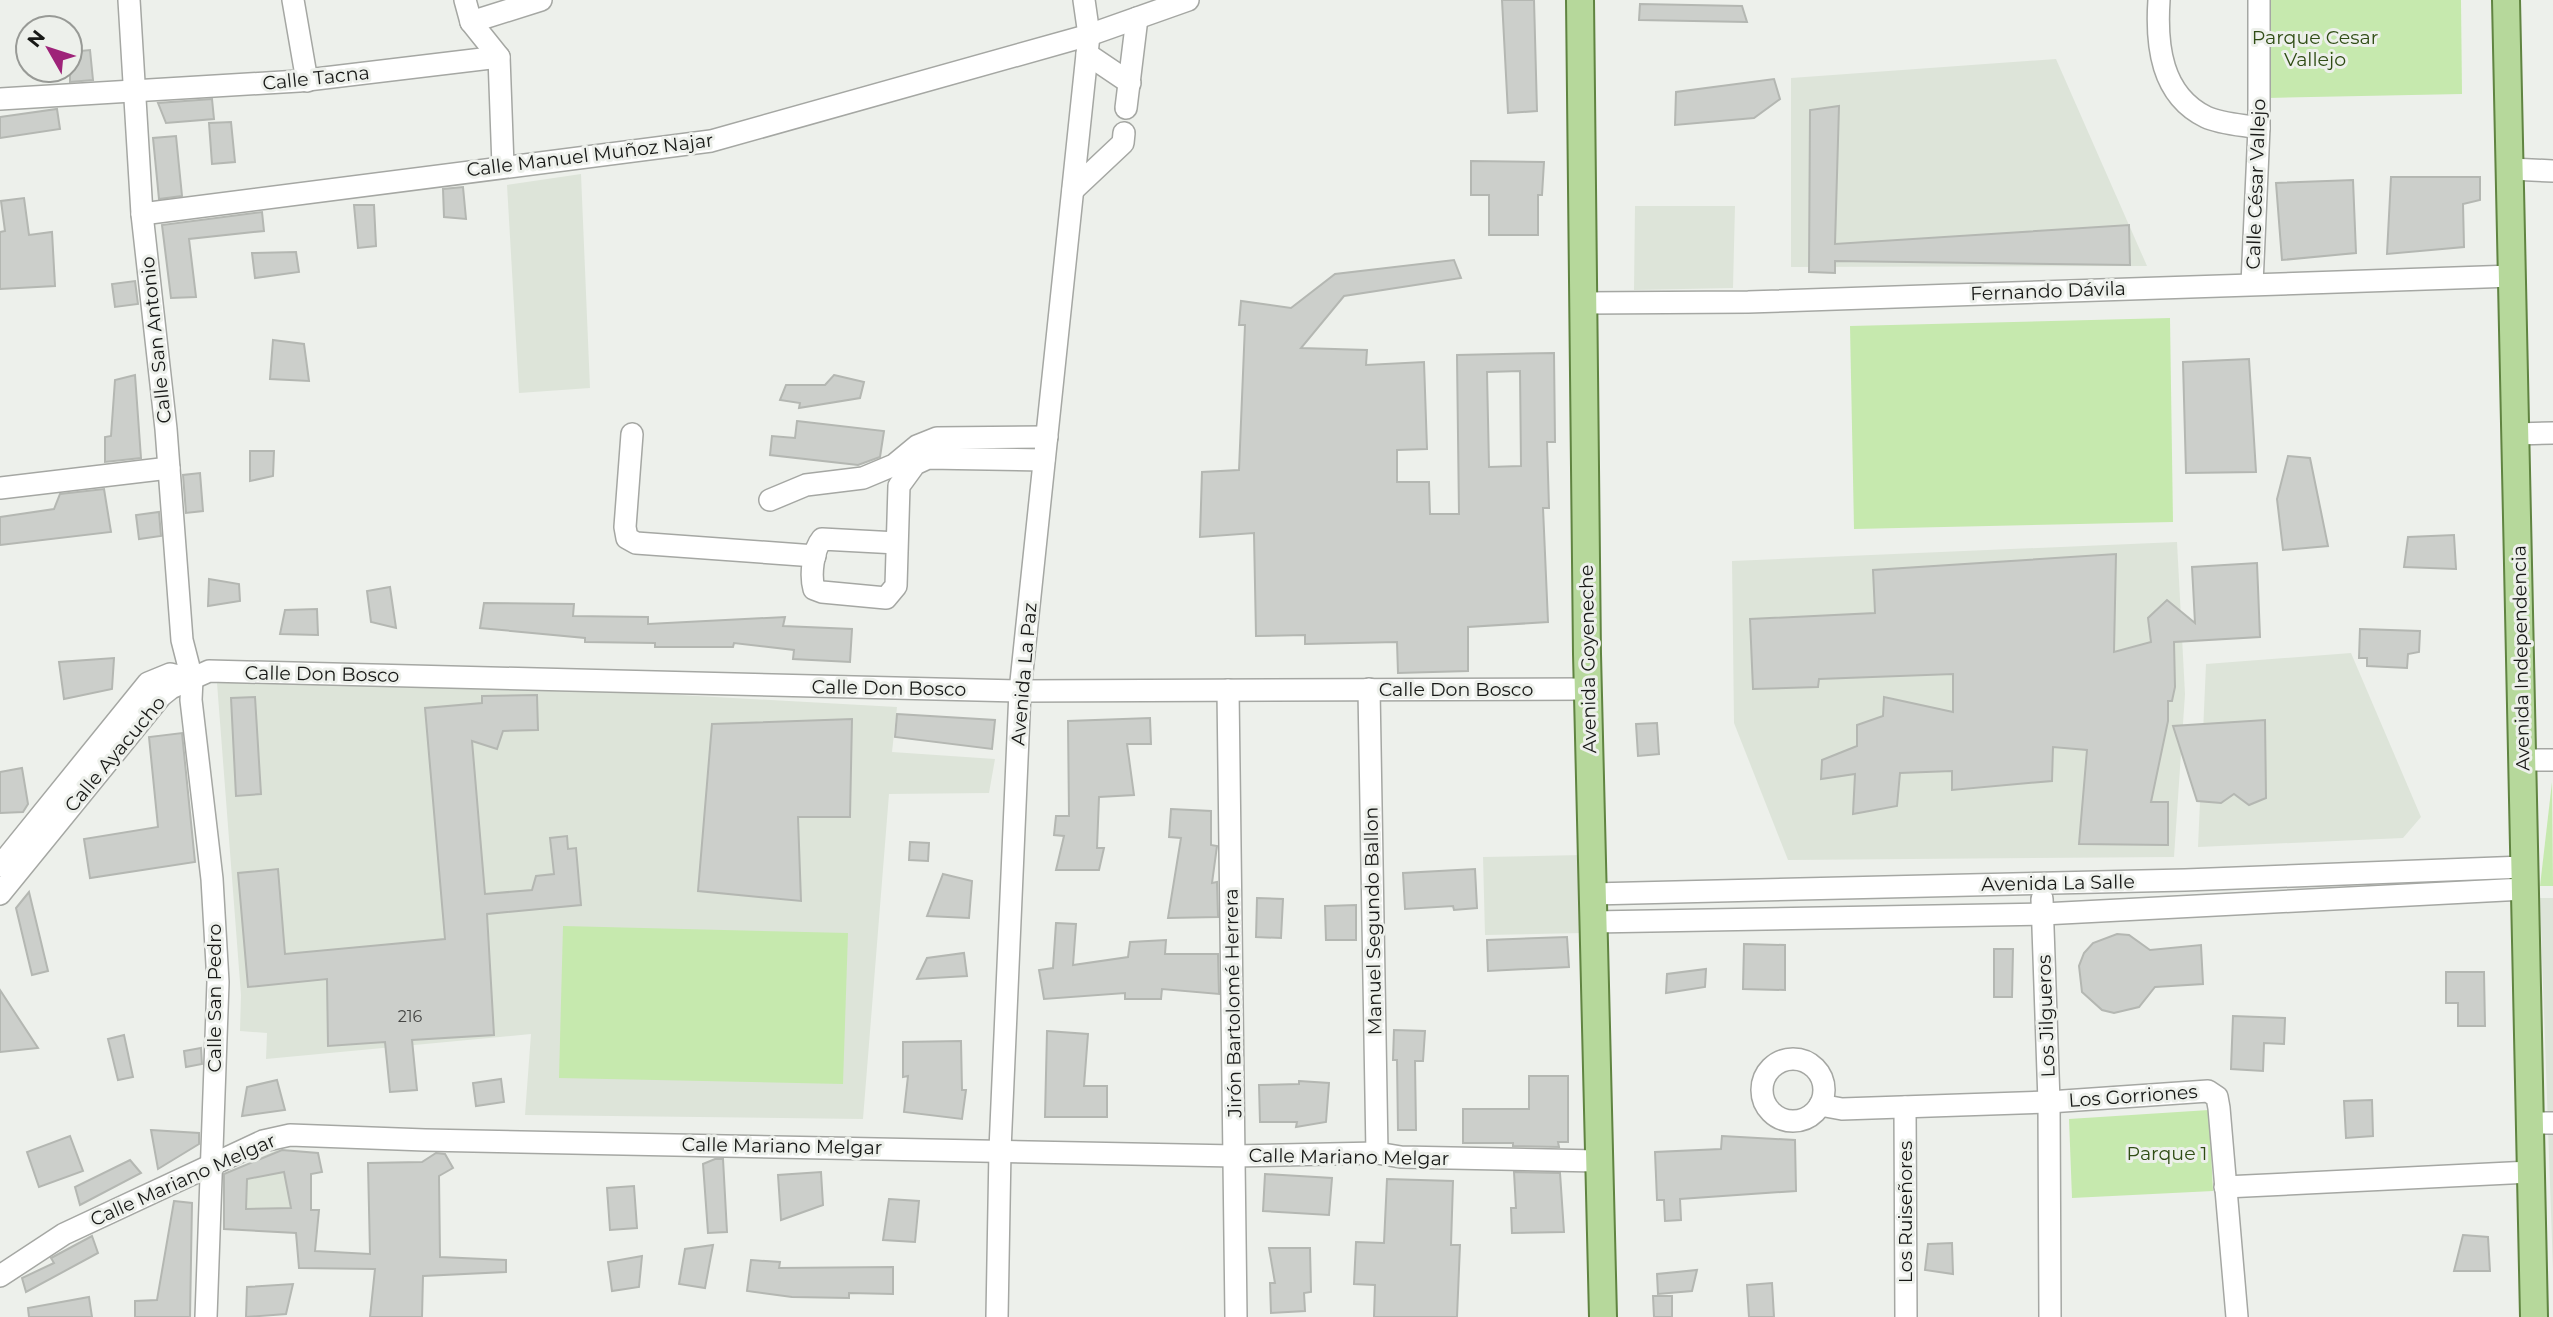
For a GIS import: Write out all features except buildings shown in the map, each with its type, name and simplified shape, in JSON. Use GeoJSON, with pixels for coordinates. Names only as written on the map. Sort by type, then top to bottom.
{"type":"FeatureCollection","features":[{"type":"Feature","properties":{"kind":"main road","name":"Avenida Goyeneche"},"geometry":{"type":"LineString","coordinates":[[1580,0],[1588,689],[1597,1161],[1603,1317]]}},
{"type":"Feature","properties":{"kind":"main road","name":"Avenida Independencia"},"geometry":{"type":"LineString","coordinates":[[2506,0],[2524,760],[2524,878],[2541,1123],[2530,1172],[2534,1317]]}},
{"type":"Feature","properties":{"kind":"street","name":"Calle San Antonio"},"geometry":{"type":"LineString","coordinates":[[129,0],[142,214],[169,468],[182,640],[192,679]]}},
{"type":"Feature","properties":{"kind":"street"},"geometry":{"type":"LineString","coordinates":[[293,0],[307,80]]}},
{"type":"Feature","properties":{"kind":"street"},"geometry":{"type":"LineString","coordinates":[[465,0],[471,22],[499,57],[503,166]]}},
{"type":"Feature","properties":{"kind":"street"},"geometry":{"type":"LineString","coordinates":[[471,22],[541,0]]}},
{"type":"Feature","properties":{"kind":"street","name":"Avenida La Paz"},"geometry":{"type":"LineString","coordinates":[[997,1317],[1000,1150],[1020,691],[1088,45],[1084,0]]}},
{"type":"Feature","properties":{"kind":"street","name":"Calle Manuel Muñoz Najar"},"geometry":{"type":"LineString","coordinates":[[142,214],[711,141],[1088,45],[1137,18],[1188,0]]}},
{"type":"Feature","properties":{"kind":"street"},"geometry":{"type":"LineString","coordinates":[[2159,0],[2157,35],[2173,93],[2207,118],[2259,128]]}},
{"type":"Feature","properties":{"kind":"street","name":"Calle César Vallejo"},"geometry":{"type":"LineString","coordinates":[[2252,284],[2259,128],[2259,0]]}},
{"type":"Feature","properties":{"kind":"street"},"geometry":{"type":"LineString","coordinates":[[1126,108],[1137,18]]}},
{"type":"Feature","properties":{"kind":"street"},"geometry":{"type":"LineString","coordinates":[[1088,45],[1129,83]]}},
{"type":"Feature","properties":{"kind":"street","name":"Calle Tacna"},"geometry":{"type":"LineString","coordinates":[[0,99],[307,80],[499,57]]}},
{"type":"Feature","properties":{"kind":"street"},"geometry":{"type":"LineString","coordinates":[[1073,190],[1123,143],[1124,133]]}},
{"type":"Feature","properties":{"kind":"street"},"geometry":{"type":"LineString","coordinates":[[2511,169],[2553,171]]}},
{"type":"Feature","properties":{"kind":"street","name":"Fernando Dávila"},"geometry":{"type":"LineString","coordinates":[[1583,303],[1762,301],[2513,276]]}},
{"type":"Feature","properties":{"kind":"street"},"geometry":{"type":"LineString","coordinates":[[2516,434],[2553,433]]}},
{"type":"Feature","properties":{"kind":"street"},"geometry":{"type":"LineString","coordinates":[[632,434],[625,527],[628,538],[636,543],[815,556]]}},
{"type":"Feature","properties":{"kind":"street"},"geometry":{"type":"LineString","coordinates":[[770,500],[806,485],[863,478],[894,466],[917,446],[937,438],[1047,437]]}},
{"type":"Feature","properties":{"kind":"street"},"geometry":{"type":"LineString","coordinates":[[897,543],[822,539],[815,556],[811,581],[814,589],[886,598],[896,586],[899,486],[915,464],[928,458],[1045,460]]}},
{"type":"Feature","properties":{"kind":"street"},"geometry":{"type":"LineString","coordinates":[[0,488],[169,468]]}},
{"type":"Feature","properties":{"kind":"street","name":"Calle Don Bosco"},"geometry":{"type":"LineString","coordinates":[[192,679],[209,671],[1020,691],[1588,689]]}},
{"type":"Feature","properties":{"kind":"street","name":"Calle Ayacucho"},"geometry":{"type":"LineString","coordinates":[[0,866],[148,683],[170,674],[192,679]]}},
{"type":"Feature","properties":{"kind":"street","name":"Calle Ayacucho"},"geometry":{"type":"LineString","coordinates":[[0,894],[161,696],[192,679]]}},
{"type":"Feature","properties":{"kind":"street","name":"Calle San Pedro"},"geometry":{"type":"LineString","coordinates":[[192,679],[191,700],[212,879],[218,982],[206,1317]]}},
{"type":"Feature","properties":{"kind":"street","name":"Manuel Segundo Ballon"},"geometry":{"type":"LineString","coordinates":[[1369,689],[1377,1153]]}},
{"type":"Feature","properties":{"kind":"street","name":"Jirón Bartolomé Herrera"},"geometry":{"type":"LineString","coordinates":[[1228,690],[1236,1317]]}},
{"type":"Feature","properties":{"kind":"street"},"geometry":{"type":"LineString","coordinates":[[2524,760],[2553,760]]}},
{"type":"Feature","properties":{"kind":"street"},"geometry":{"type":"LineString","coordinates":[[2368,873],[2370,897]]}},
{"type":"Feature","properties":{"kind":"street","name":"Avenida La Salle"},"geometry":{"type":"LineString","coordinates":[[1592,894],[2368,873],[2524,878]]}},
{"type":"Feature","properties":{"kind":"street","name":"Avenida La Salle"},"geometry":{"type":"LineString","coordinates":[[1593,922],[2043,914],[2370,897],[2524,878]]}},
{"type":"Feature","properties":{"kind":"street","name":"Los Jilgueros"},"geometry":{"type":"LineString","coordinates":[[2042,883],[2049,1102],[2050,1317]]}},
{"type":"Feature","properties":{"kind":"street","name":"Los Gorriones"},"geometry":{"type":"LineString","coordinates":[[1820,1105],[1842,1109],[2049,1102],[2208,1091],[2217,1097],[2219,1108],[2225,1186]]}},
{"type":"Feature","properties":{"kind":"street","name":"Los Ruiseñores"},"geometry":{"type":"LineString","coordinates":[[1905,1107],[1906,1317]]}},
{"type":"Feature","properties":{"kind":"street","name":"Calle Mariano Melgar"},"geometry":{"type":"LineString","coordinates":[[0,1276],[64,1234],[263,1141],[290,1135],[1235,1156],[1377,1153],[1401,1157],[1597,1161]]}},
{"type":"Feature","properties":{"kind":"street"},"geometry":{"type":"LineString","coordinates":[[2237,1317],[2225,1186],[2530,1172]]}},
{"type":"Feature","properties":{"kind":"shaded area"},"geometry":{"type":"Polygon","coordinates":[[[2056,59],[2147,266],[1791,267],[1791,78],[2056,59]]]}},
{"type":"Feature","properties":{"kind":"shaded area"},"geometry":{"type":"Polygon","coordinates":[[[581,174],[590,388],[519,393],[507,185],[581,174]]]}},
{"type":"Feature","properties":{"kind":"shaded area"},"geometry":{"type":"Polygon","coordinates":[[[1635,206],[1735,206],[1733,288],[1634,290],[1635,206]]]}},
{"type":"Feature","properties":{"kind":"shaded area"},"geometry":{"type":"Polygon","coordinates":[[[2177,542],[2185,694],[2174,857],[1788,860],[1734,723],[1732,561],[2177,542]]]}},
{"type":"Feature","properties":{"kind":"shaded area"},"geometry":{"type":"Polygon","coordinates":[[[2351,653],[2421,817],[2403,838],[2198,847],[2206,664],[2351,653]]]}},
{"type":"Feature","properties":{"kind":"shaded area"},"geometry":{"type":"Polygon","coordinates":[[[446,682],[897,707],[892,752],[995,759],[989,793],[889,794],[863,1119],[525,1115],[531,1034],[266,1059],[267,1033],[240,1031],[241,995],[217,683],[446,682]]]}},
{"type":"Feature","properties":{"kind":"shaded area"},"geometry":{"type":"Polygon","coordinates":[[[1582,855],[1583,933],[1485,935],[1483,857],[1582,855]]]}},
{"type":"Feature","properties":{"kind":"shaded area"},"geometry":{"type":"Polygon","coordinates":[[[2540,898],[2553,898],[2553,1270],[2540,898]]]}},
{"type":"Feature","properties":{"kind":"shaded area"},"geometry":{"type":"Polygon","coordinates":[[[277,1150],[318,1153],[322,1172],[311,1174],[311,1209],[319,1210],[317,1234],[224,1229],[226,1173],[277,1150]]]}},
{"type":"Feature","properties":{"kind":"green space","name":"Parque Cesar Vallejo"},"geometry":{"type":"Polygon","coordinates":[[[2265,0],[2461,0],[2462,94],[2267,98],[2265,0]]]}},
{"type":"Feature","properties":{"kind":"green space"},"geometry":{"type":"Polygon","coordinates":[[[2170,318],[2173,522],[1854,529],[1850,326],[2170,318]]]}},
{"type":"Feature","properties":{"kind":"green space"},"geometry":{"type":"Polygon","coordinates":[[[2552,782],[2553,886],[2540,886],[2552,782]]]}},
{"type":"Feature","properties":{"kind":"green space"},"geometry":{"type":"Polygon","coordinates":[[[563,926],[848,933],[843,1084],[559,1078],[563,926]]]}},
{"type":"Feature","properties":{"kind":"green space","name":"Parque 1"},"geometry":{"type":"Polygon","coordinates":[[[2209,1110],[2213,1191],[2072,1198],[2069,1119],[2209,1110]]]}}]}
